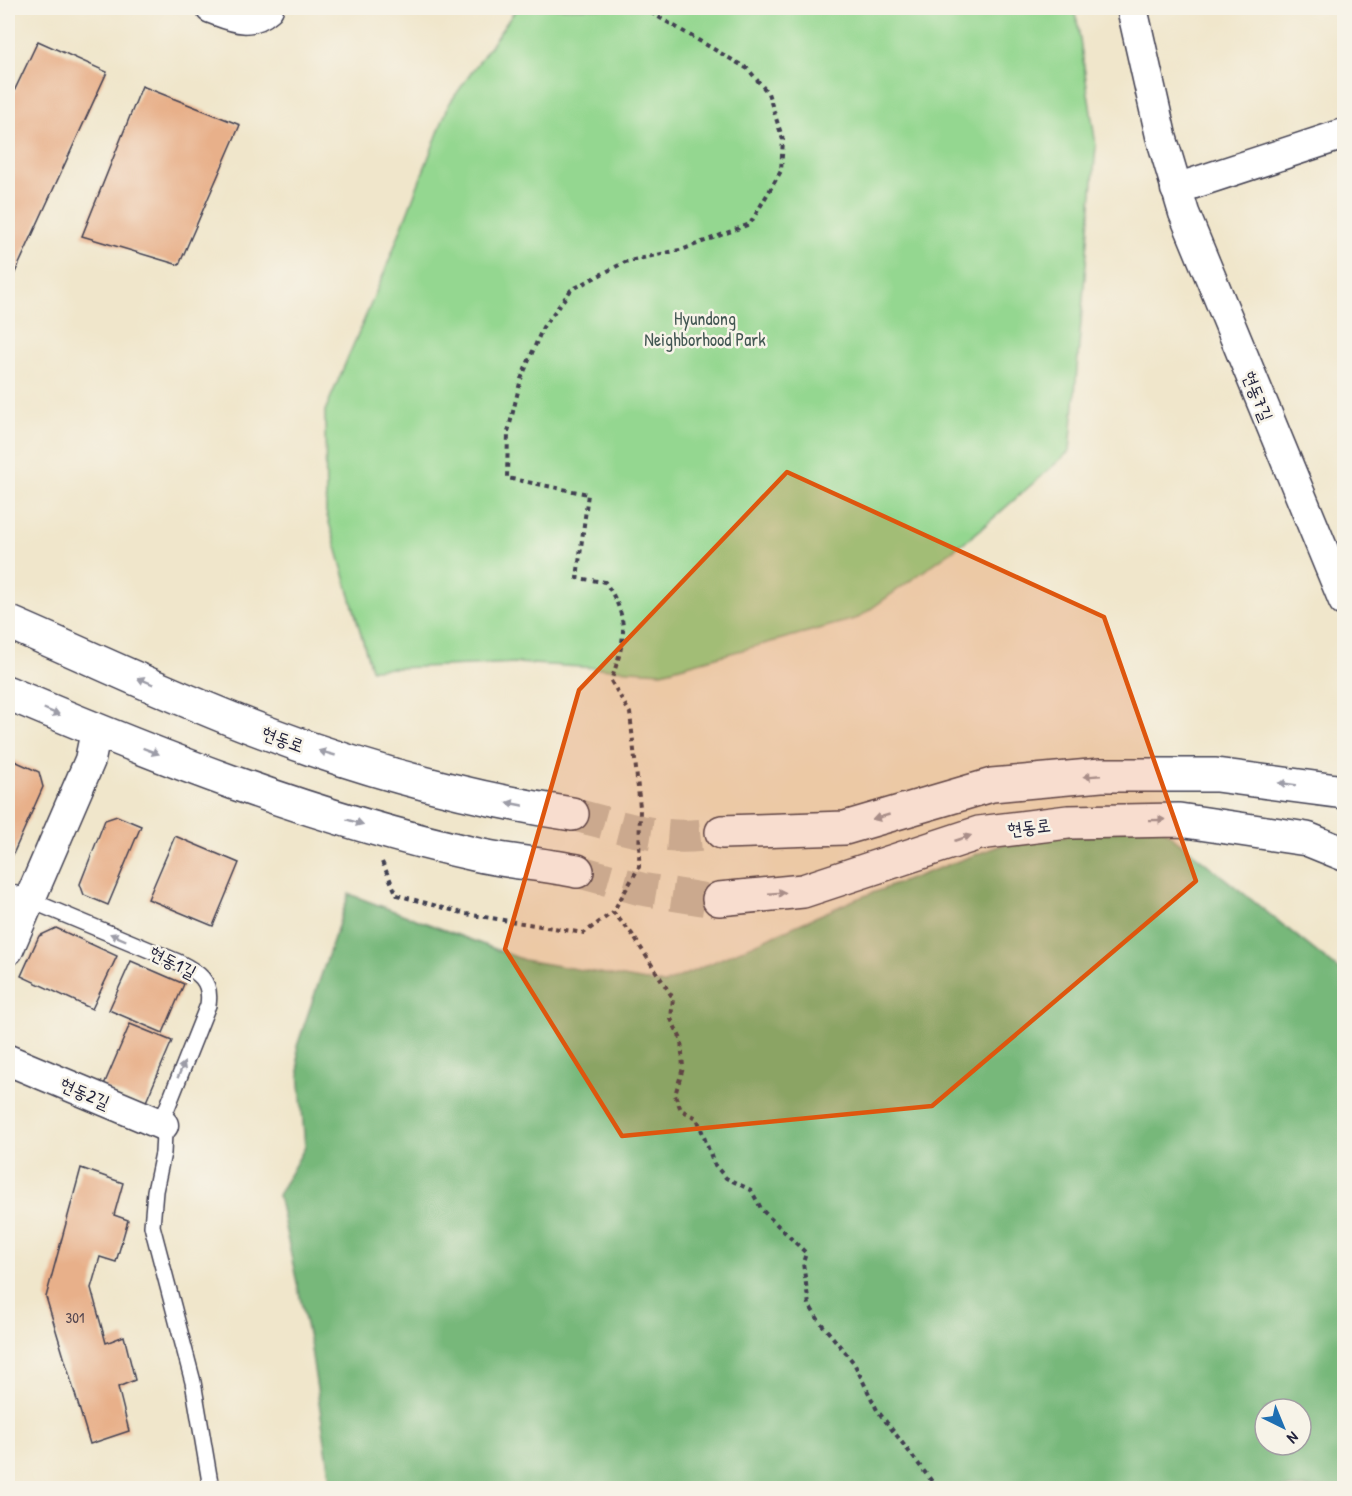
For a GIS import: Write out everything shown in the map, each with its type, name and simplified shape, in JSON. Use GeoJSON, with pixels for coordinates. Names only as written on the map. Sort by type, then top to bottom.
{"type":"FeatureCollection","features":[{"type":"Feature","properties":{"kind":"main road","name":"현동로"},"geometry":{"type":"LineString","coordinates":[[8,622],[260,730],[311,749],[455,791],[514,805],[572,814]]}},
{"type":"Feature","properties":{"kind":"main road"},"geometry":{"type":"LineString","coordinates":[[8,693],[246,788],[367,825],[477,855],[577,871]]}},
{"type":"Feature","properties":{"kind":"main road"},"geometry":{"type":"LineString","coordinates":[[722,832],[845,828],[992,785],[1101,775],[1216,775],[1344,792]]}},
{"type":"Feature","properties":{"kind":"main road","name":"현동로"},"geometry":{"type":"LineString","coordinates":[[719,899],[803,891],[979,833],[1068,822],[1179,820],[1307,839],[1344,854]]}},
{"type":"Feature","properties":{"kind":"street"},"geometry":{"type":"LineString","coordinates":[[211,8],[246,19],[257,17],[268,8]]}},
{"type":"Feature","properties":{"kind":"street","name":"현동7길"},"geometry":{"type":"LineString","coordinates":[[1132,8],[1176,189],[1201,257],[1344,601]]}},
{"type":"Feature","properties":{"kind":"street"},"geometry":{"type":"LineString","coordinates":[[1176,189],[1344,134]]}},
{"type":"Feature","properties":{"kind":"street"},"geometry":{"type":"LineString","coordinates":[[8,950],[19,895],[90,760],[96,730]]}},
{"type":"Feature","properties":{"kind":"street","name":"현동2길"},"geometry":{"type":"LineString","coordinates":[[8,1060],[163,1125]]}},
{"type":"Feature","properties":{"kind":"lane","name":"현동1길"},"geometry":{"type":"LineString","coordinates":[[19,895],[178,962],[199,972],[207,982],[210,993],[208,1005],[171,1094],[163,1125]]}},
{"type":"Feature","properties":{"kind":"lane"},"geometry":{"type":"LineString","coordinates":[[163,1125],[163,1153],[155,1191],[152,1226],[193,1382],[211,1488]]}},
{"type":"Feature","properties":{"kind":"path"},"geometry":{"type":"LineString","coordinates":[[367,825],[397,895],[466,914],[524,925],[584,933],[613,912],[639,867],[640,807],[630,713],[610,681],[624,642],[619,602],[605,582],[577,578],[588,494],[507,478],[508,432],[520,379],[543,327],[571,290],[625,262],[684,249],[750,224],[781,171],[783,140],[768,93],[748,69],[643,8]]}},
{"type":"Feature","properties":{"kind":"path"},"geometry":{"type":"LineString","coordinates":[[613,912],[632,934],[673,998],[671,1019],[681,1038],[683,1068],[675,1095],[681,1110],[697,1118],[714,1164],[726,1178],[750,1190],[762,1210],[806,1253],[802,1263],[809,1305],[820,1322],[855,1362],[877,1410],[937,1488]]}},
{"type":"Feature","properties":{"kind":"highlighted area"},"geometry":{"type":"Polygon","coordinates":[[[787,472],[1104,617],[1196,881],[932,1106],[622,1136],[505,949],[579,690],[787,472]]]}},
{"type":"Feature","properties":{"kind":"green space","name":"Hyundong Neighborhood Park"},"geometry":{"type":"Polygon","coordinates":[[[517,8],[1072,8],[1077,20],[1096,146],[1070,451],[974,535],[858,618],[662,672],[517,663],[371,669],[326,512],[325,411],[385,271],[449,104],[517,8]]]}},
{"type":"Feature","properties":{"kind":"green space"},"geometry":{"type":"Polygon","coordinates":[[[1157,824],[1344,974],[1344,1488],[332,1488],[310,1343],[278,1195],[305,1147],[297,1046],[349,894],[524,960],[664,984],[856,899],[1007,843],[1157,824]]]}},
{"type":"Feature","properties":{"kind":"building"},"geometry":{"type":"Polygon","coordinates":[[[38,41],[107,72],[8,288],[8,104],[38,41]]]}},
{"type":"Feature","properties":{"kind":"building"},"geometry":{"type":"Polygon","coordinates":[[[142,86],[240,125],[179,265],[82,236],[142,86]]]}},
{"type":"Feature","properties":{"kind":"building"},"geometry":{"type":"Polygon","coordinates":[[[8,758],[39,772],[43,787],[10,861],[8,861],[8,758]]]}},
{"type":"Feature","properties":{"kind":"building"},"geometry":{"type":"Polygon","coordinates":[[[117,816],[141,826],[108,905],[84,895],[80,884],[105,820],[117,816]]]}},
{"type":"Feature","properties":{"kind":"building"},"geometry":{"type":"Polygon","coordinates":[[[175,836],[239,863],[213,926],[148,899],[175,836]]]}},
{"type":"Feature","properties":{"kind":"building"},"geometry":{"type":"Polygon","coordinates":[[[56,928],[117,956],[92,1009],[21,976],[39,936],[56,928]]]}},
{"type":"Feature","properties":{"kind":"building"},"geometry":{"type":"Polygon","coordinates":[[[131,961],[184,984],[163,1033],[109,1010],[131,961]]]}},
{"type":"Feature","properties":{"kind":"building"},"geometry":{"type":"Polygon","coordinates":[[[130,1024],[172,1041],[145,1104],[103,1087],[130,1024]]]}},
{"type":"Feature","properties":{"kind":"building"},"geometry":{"type":"Polygon","coordinates":[[[81,1168],[123,1183],[114,1215],[128,1220],[116,1262],[100,1257],[91,1288],[106,1343],[124,1336],[135,1380],[118,1387],[129,1431],[90,1444],[46,1297],[81,1168]]]}},
{"type":"Feature","properties":{"kind":"tunnel"},"geometry":{"type":"LineString","coordinates":[[572,814],[646,833],[683,836],[722,832]]}},
{"type":"Feature","properties":{"kind":"tunnel"},"geometry":{"type":"LineString","coordinates":[[577,871],[641,889],[708,900],[719,899]]}}]}
